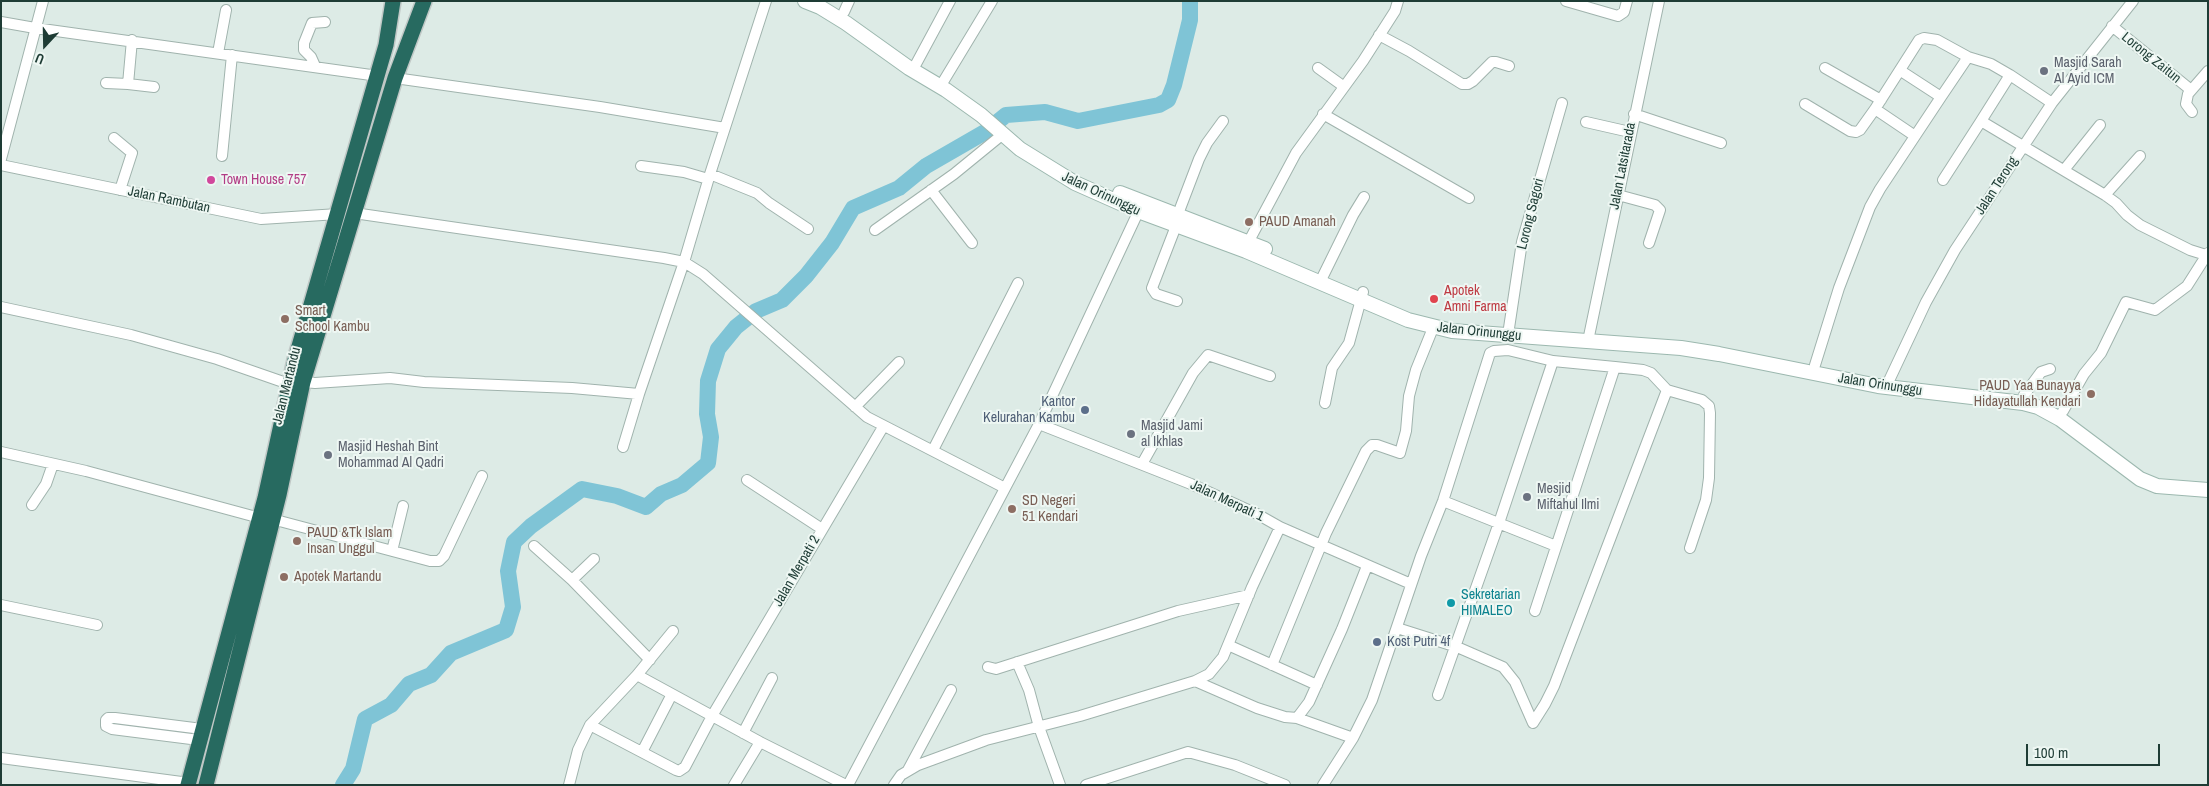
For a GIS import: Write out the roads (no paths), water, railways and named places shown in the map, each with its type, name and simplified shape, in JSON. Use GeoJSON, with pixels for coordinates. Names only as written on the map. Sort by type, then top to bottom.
{"type":"FeatureCollection","features":[{"type":"Feature","properties":{"kind":"highway","name":"Jalan Martandu"},"geometry":{"type":"LineString","coordinates":[[206,785],[296,383],[338,214],[378,76],[391,22],[393,1]]}},
{"type":"Feature","properties":{"kind":"highway","name":"Jalan Martandu"},"geometry":{"type":"LineString","coordinates":[[296,383],[354,213],[395,78],[424,1]]}},
{"type":"Feature","properties":{"kind":"highway","name":"Jalan Martandu"},"geometry":{"type":"LineString","coordinates":[[189,784],[201,734],[251,580]]}},
{"type":"Feature","properties":{"kind":"street"},"geometry":{"type":"LineString","coordinates":[[1,158],[43,1]]}},
{"type":"Feature","properties":{"kind":"street"},"geometry":{"type":"LineString","coordinates":[[623,447],[684,262],[709,176],[766,1]]}},
{"type":"Feature","properties":{"kind":"street","name":"Jalan Orinunggu"},"geometry":{"type":"LineString","coordinates":[[806,1],[846,23],[909,68],[983,114]]}},
{"type":"Feature","properties":{"kind":"street","name":"Jalan Orinunggu"},"geometry":{"type":"LineString","coordinates":[[825,1],[846,6],[916,64],[943,82],[983,114],[1000,130],[1063,167],[1140,207],[1248,241],[1323,276],[1408,320],[1433,328],[1589,336]]}},
{"type":"Feature","properties":{"kind":"street"},"geometry":{"type":"LineString","coordinates":[[916,64],[950,1]]}},
{"type":"Feature","properties":{"kind":"street"},"geometry":{"type":"LineString","coordinates":[[943,82],[992,1]]}},
{"type":"Feature","properties":{"kind":"street"},"geometry":{"type":"LineString","coordinates":[[1248,241],[1296,154],[1395,11],[1398,1]]}},
{"type":"Feature","properties":{"kind":"street"},"geometry":{"type":"LineString","coordinates":[[1566,1],[1618,16],[1624,12],[1627,1]]}},
{"type":"Feature","properties":{"kind":"street","name":"Jalan Latsitarada"},"geometry":{"type":"LineString","coordinates":[[1589,336],[1658,1]]}},
{"type":"Feature","properties":{"kind":"street","name":"Jalan Terong"},"geometry":{"type":"LineString","coordinates":[[1888,383],[1926,302],[1955,250],[2052,103],[2133,1]]}},
{"type":"Feature","properties":{"kind":"street"},"geometry":{"type":"LineString","coordinates":[[218,53],[226,10]]}},
{"type":"Feature","properties":{"kind":"street"},"geometry":{"type":"LineString","coordinates":[[1,22],[378,76]]}},
{"type":"Feature","properties":{"kind":"street"},"geometry":{"type":"LineString","coordinates":[[315,66],[311,57],[304,50],[304,43],[312,23],[325,22]]}},
{"type":"Feature","properties":{"kind":"street","name":"Lorong Zaitun"},"geometry":{"type":"LineString","coordinates":[[2112,26],[2191,90]]}},
{"type":"Feature","properties":{"kind":"street"},"geometry":{"type":"LineString","coordinates":[[1379,35],[1409,50],[1462,84],[1468,84],[1473,81],[1492,62],[1509,66]]}},
{"type":"Feature","properties":{"kind":"street"},"geometry":{"type":"LineString","coordinates":[[1806,104],[1850,131],[1856,132],[1860,130],[1901,71],[1919,40],[1924,38],[1937,40],[1968,57],[1991,64],[2052,103]]}},
{"type":"Feature","properties":{"kind":"street"},"geometry":{"type":"LineString","coordinates":[[128,84],[132,40]]}},
{"type":"Feature","properties":{"kind":"street"},"geometry":{"type":"LineString","coordinates":[[222,156],[232,55]]}},
{"type":"Feature","properties":{"kind":"street"},"geometry":{"type":"LineString","coordinates":[[1815,365],[1839,288],[1870,208],[1880,189],[1968,57]]}},
{"type":"Feature","properties":{"kind":"street"},"geometry":{"type":"LineString","coordinates":[[1318,68],[1343,86]]}},
{"type":"Feature","properties":{"kind":"street"},"geometry":{"type":"LineString","coordinates":[[1825,68],[1878,105],[1915,136]]}},
{"type":"Feature","properties":{"kind":"street"},"geometry":{"type":"LineString","coordinates":[[1901,71],[1941,97]]}},
{"type":"Feature","properties":{"kind":"street"},"geometry":{"type":"LineString","coordinates":[[2192,112],[2186,104],[2191,90],[2208,71]]}},
{"type":"Feature","properties":{"kind":"street"},"geometry":{"type":"LineString","coordinates":[[1943,180],[2010,75]]}},
{"type":"Feature","properties":{"kind":"street"},"geometry":{"type":"LineString","coordinates":[[395,78],[600,107],[725,128]]}},
{"type":"Feature","properties":{"kind":"street"},"geometry":{"type":"LineString","coordinates":[[106,83],[154,87]]}},
{"type":"Feature","properties":{"kind":"street","name":"Lorong Sagori"},"geometry":{"type":"LineString","coordinates":[[1509,328],[1522,242],[1562,103]]}},
{"type":"Feature","properties":{"kind":"street"},"geometry":{"type":"LineString","coordinates":[[1323,114],[1469,198]]}},
{"type":"Feature","properties":{"kind":"street"},"geometry":{"type":"LineString","coordinates":[[1634,114],[1721,143]]}},
{"type":"Feature","properties":{"kind":"street"},"geometry":{"type":"LineString","coordinates":[[1177,301],[1156,294],[1152,288],[1199,159],[1207,143],[1223,121]]}},
{"type":"Feature","properties":{"kind":"street"},"geometry":{"type":"LineString","coordinates":[[1981,121],[2105,195],[2116,203],[2126,216],[2140,225],[2190,250],[2207,254],[2187,286],[2155,310],[2126,302],[2101,353],[2084,374],[2063,410]]}},
{"type":"Feature","properties":{"kind":"street"},"geometry":{"type":"LineString","coordinates":[[1586,122],[1630,132]]}},
{"type":"Feature","properties":{"kind":"street"},"geometry":{"type":"LineString","coordinates":[[2064,170],[2100,125]]}},
{"type":"Feature","properties":{"kind":"street"},"geometry":{"type":"LineString","coordinates":[[875,230],[931,190],[1000,130]]}},
{"type":"Feature","properties":{"kind":"street"},"geometry":{"type":"LineString","coordinates":[[114,138],[132,153],[120,190]]}},
{"type":"Feature","properties":{"kind":"street"},"geometry":{"type":"LineString","coordinates":[[2105,195],[2140,156]]}},
{"type":"Feature","properties":{"kind":"street","name":"Jalan Rambutan"},"geometry":{"type":"LineString","coordinates":[[1,165],[261,220],[338,214]]}},
{"type":"Feature","properties":{"kind":"street"},"geometry":{"type":"LineString","coordinates":[[641,166],[709,176],[757,193],[769,204],[808,229]]}},
{"type":"Feature","properties":{"kind":"street"},"geometry":{"type":"LineString","coordinates":[[931,190],[972,243]]}},
{"type":"Feature","properties":{"kind":"street"},"geometry":{"type":"LineString","coordinates":[[1618,196],[1655,205],[1660,210],[1649,243]]}},
{"type":"Feature","properties":{"kind":"street"},"geometry":{"type":"LineString","coordinates":[[1323,276],[1364,197]]}},
{"type":"Feature","properties":{"kind":"street"},"geometry":{"type":"LineString","coordinates":[[637,675],[760,742],[847,785],[1039,424],[1140,207]]}},
{"type":"Feature","properties":{"kind":"street"},"geometry":{"type":"LineString","coordinates":[[354,213],[684,262],[703,274],[856,407],[883,427],[933,450],[1005,488]]}},
{"type":"Feature","properties":{"kind":"street","name":"Jalan Orinunggu"},"geometry":{"type":"LineString","coordinates":[[1177,220],[1246,250],[1362,296],[1436,321],[1494,331],[1509,328],[1589,336],[1815,365],[1888,383],[2024,395],[2049,403],[2063,410],[2136,468],[2152,476],[2208,484]]}},
{"type":"Feature","properties":{"kind":"street"},"geometry":{"type":"LineString","coordinates":[[933,450],[1018,283]]}},
{"type":"Feature","properties":{"kind":"street"},"geometry":{"type":"LineString","coordinates":[[1325,403],[1332,368],[1349,344],[1362,296]]}},
{"type":"Feature","properties":{"kind":"street"},"geometry":{"type":"LineString","coordinates":[[1,307],[131,335],[296,383],[390,378],[424,382],[572,388],[639,394]]}},
{"type":"Feature","properties":{"kind":"street"},"geometry":{"type":"LineString","coordinates":[[1272,665],[1346,489],[1369,447],[1377,445],[1400,453],[1406,431],[1412,388],[1433,328]]}},
{"type":"Feature","properties":{"kind":"street"},"geometry":{"type":"LineString","coordinates":[[1494,331],[1494,351]]}},
{"type":"Feature","properties":{"kind":"street"},"geometry":{"type":"LineString","coordinates":[[1323,785],[1353,738],[1372,700],[1443,501],[1488,357],[1494,351],[1508,350],[1553,360],[1643,370],[1650,373],[1667,390],[1702,400],[1709,406],[1708,485],[1701,516],[1690,548]]}},
{"type":"Feature","properties":{"kind":"street","name":"Jalan Orinunggu"},"geometry":{"type":"LineString","coordinates":[[1725,353],[1888,383],[2038,407],[2060,419],[2140,479],[2157,486],[2208,490]]}},
{"type":"Feature","properties":{"kind":"street"},"geometry":{"type":"LineString","coordinates":[[1142,464],[1193,373],[1208,355],[1270,376]]}},
{"type":"Feature","properties":{"kind":"street"},"geometry":{"type":"LineString","coordinates":[[1438,695],[1457,647],[1553,360]]}},
{"type":"Feature","properties":{"kind":"street"},"geometry":{"type":"LineString","coordinates":[[856,407],[898,362]]}},
{"type":"Feature","properties":{"kind":"street"},"geometry":{"type":"LineString","coordinates":[[1535,610],[1615,367]]}},
{"type":"Feature","properties":{"kind":"street"},"geometry":{"type":"LineString","coordinates":[[2024,395],[2041,372],[2050,368]]}},
{"type":"Feature","properties":{"kind":"street"},"geometry":{"type":"LineString","coordinates":[[1397,628],[1457,647],[1487,659],[1507,671],[1515,682],[1533,722],[1554,686],[1667,390]]}},
{"type":"Feature","properties":{"kind":"street","name":"Jalan Merpati 1"},"geometry":{"type":"LineString","coordinates":[[1039,424],[1142,464],[1227,500],[1321,546],[1412,584]]}},
{"type":"Feature","properties":{"kind":"street","name":"Jalan Merpati 2"},"geometry":{"type":"LineString","coordinates":[[642,752],[676,770],[682,770],[883,427]]}},
{"type":"Feature","properties":{"kind":"street"},"geometry":{"type":"LineString","coordinates":[[1,452],[435,562],[442,559],[482,476]]}},
{"type":"Feature","properties":{"kind":"street"},"geometry":{"type":"LineString","coordinates":[[32,505],[46,484],[53,464]]}},
{"type":"Feature","properties":{"kind":"street"},"geometry":{"type":"LineString","coordinates":[[747,480],[822,529]]}},
{"type":"Feature","properties":{"kind":"street"},"geometry":{"type":"LineString","coordinates":[[1443,501],[1556,546]]}},
{"type":"Feature","properties":{"kind":"street"},"geometry":{"type":"LineString","coordinates":[[392,551],[403,506]]}},
{"type":"Feature","properties":{"kind":"street"},"geometry":{"type":"LineString","coordinates":[[894,785],[901,775],[908,771],[986,740],[1039,727],[1195,681],[1209,674],[1216,668],[1228,645],[1280,527]]}},
{"type":"Feature","properties":{"kind":"street"},"geometry":{"type":"LineString","coordinates":[[534,546],[572,580],[650,660]]}},
{"type":"Feature","properties":{"kind":"street"},"geometry":{"type":"LineString","coordinates":[[572,580],[594,559]]}},
{"type":"Feature","properties":{"kind":"street"},"geometry":{"type":"LineString","coordinates":[[1297,718],[1309,702],[1317,685],[1354,603],[1367,566]]}},
{"type":"Feature","properties":{"kind":"street"},"geometry":{"type":"LineString","coordinates":[[988,667],[996,669],[1178,611],[1249,595]]}},
{"type":"Feature","properties":{"kind":"street"},"geometry":{"type":"LineString","coordinates":[[1,605],[97,625]]}},
{"type":"Feature","properties":{"kind":"street"},"geometry":{"type":"LineString","coordinates":[[569,785],[578,750],[590,725],[637,675],[673,631]]}},
{"type":"Feature","properties":{"kind":"street"},"geometry":{"type":"LineString","coordinates":[[1228,645],[1317,685]]}},
{"type":"Feature","properties":{"kind":"street"},"geometry":{"type":"LineString","coordinates":[[1017,662],[1029,690],[1039,727],[1060,785]]}},
{"type":"Feature","properties":{"kind":"street"},"geometry":{"type":"LineString","coordinates":[[743,732],[772,678]]}},
{"type":"Feature","properties":{"kind":"street"},"geometry":{"type":"LineString","coordinates":[[1195,681],[1257,708],[1285,717],[1297,718],[1353,738]]}},
{"type":"Feature","properties":{"kind":"street"},"geometry":{"type":"LineString","coordinates":[[908,771],[951,690]]}},
{"type":"Feature","properties":{"kind":"street"},"geometry":{"type":"LineString","coordinates":[[590,725],[642,752],[672,694]]}},
{"type":"Feature","properties":{"kind":"street"},"geometry":{"type":"LineString","coordinates":[[108,718],[115,718],[201,734],[112,729],[107,727],[106,720],[108,718]]}},
{"type":"Feature","properties":{"kind":"street"},"geometry":{"type":"LineString","coordinates":[[734,785],[760,742]]}},
{"type":"Feature","properties":{"kind":"street"},"geometry":{"type":"LineString","coordinates":[[1086,785],[1188,752],[1235,765],[1285,785]]}},
{"type":"Feature","properties":{"kind":"street"},"geometry":{"type":"LineString","coordinates":[[1,758],[189,784]]}},
{"type":"Feature","properties":{"kind":"waterway"},"geometry":{"type":"LineString","coordinates":[[1174,85],[1190,20],[1190,1]]}},
{"type":"Feature","properties":{"kind":"waterway"},"geometry":{"type":"LineString","coordinates":[[343,785],[353,769],[365,719],[391,705],[409,684],[431,675],[451,653],[506,630],[513,607],[508,571],[514,542],[531,526],[582,489],[617,496],[646,507],[661,494],[682,485],[708,463],[711,437],[707,414],[708,381],[718,349],[736,327],[756,311],[782,300],[806,276],[832,243],[853,208],[899,188],[926,166],[985,132],[1006,115],[1045,112],[1078,121],[1159,105],[1168,100],[1174,85]]}},
{"type":"Feature","properties":{"kind":"place","name":"Masjid Sarah Al Ayid ICM"},"geometry":{"type":"Point","coordinates":[2044,71]}},
{"type":"Feature","properties":{"kind":"place","name":"Town House 757"},"geometry":{"type":"Point","coordinates":[211,180]}},
{"type":"Feature","properties":{"kind":"place","name":"PAUD Amanah"},"geometry":{"type":"Point","coordinates":[1249,222]}},
{"type":"Feature","properties":{"kind":"place","name":"Apotek Amni Farma"},"geometry":{"type":"Point","coordinates":[1434,299]}},
{"type":"Feature","properties":{"kind":"place","name":"Smart School Kambu"},"geometry":{"type":"Point","coordinates":[285,319]}},
{"type":"Feature","properties":{"kind":"place","name":"PAUD Yaa Bunayya Hidayatullah Kendari"},"geometry":{"type":"Point","coordinates":[2091,394]}},
{"type":"Feature","properties":{"kind":"place","name":"Kantor Kelurahan Kambu"},"geometry":{"type":"Point","coordinates":[1085,410]}},
{"type":"Feature","properties":{"kind":"place","name":"Masjid Jami al Ikhlas"},"geometry":{"type":"Point","coordinates":[1131,434]}},
{"type":"Feature","properties":{"kind":"place","name":"Masjid Heshah Bint Mohammad Al Qadri"},"geometry":{"type":"Point","coordinates":[328,455]}},
{"type":"Feature","properties":{"kind":"place","name":"Mesjid Miftahul Ilmi"},"geometry":{"type":"Point","coordinates":[1527,497]}},
{"type":"Feature","properties":{"kind":"place","name":"SD Negeri 51 Kendari"},"geometry":{"type":"Point","coordinates":[1012,509]}},
{"type":"Feature","properties":{"kind":"place","name":"PAUD &Tk Islam Insan Unggul"},"geometry":{"type":"Point","coordinates":[297,541]}},
{"type":"Feature","properties":{"kind":"place","name":"Apotek Martandu"},"geometry":{"type":"Point","coordinates":[284,577]}},
{"type":"Feature","properties":{"kind":"place","name":"Sekretarian HIMALEO"},"geometry":{"type":"Point","coordinates":[1451,603]}},
{"type":"Feature","properties":{"kind":"place","name":"Kost Putri 4f"},"geometry":{"type":"Point","coordinates":[1377,642]}}]}
